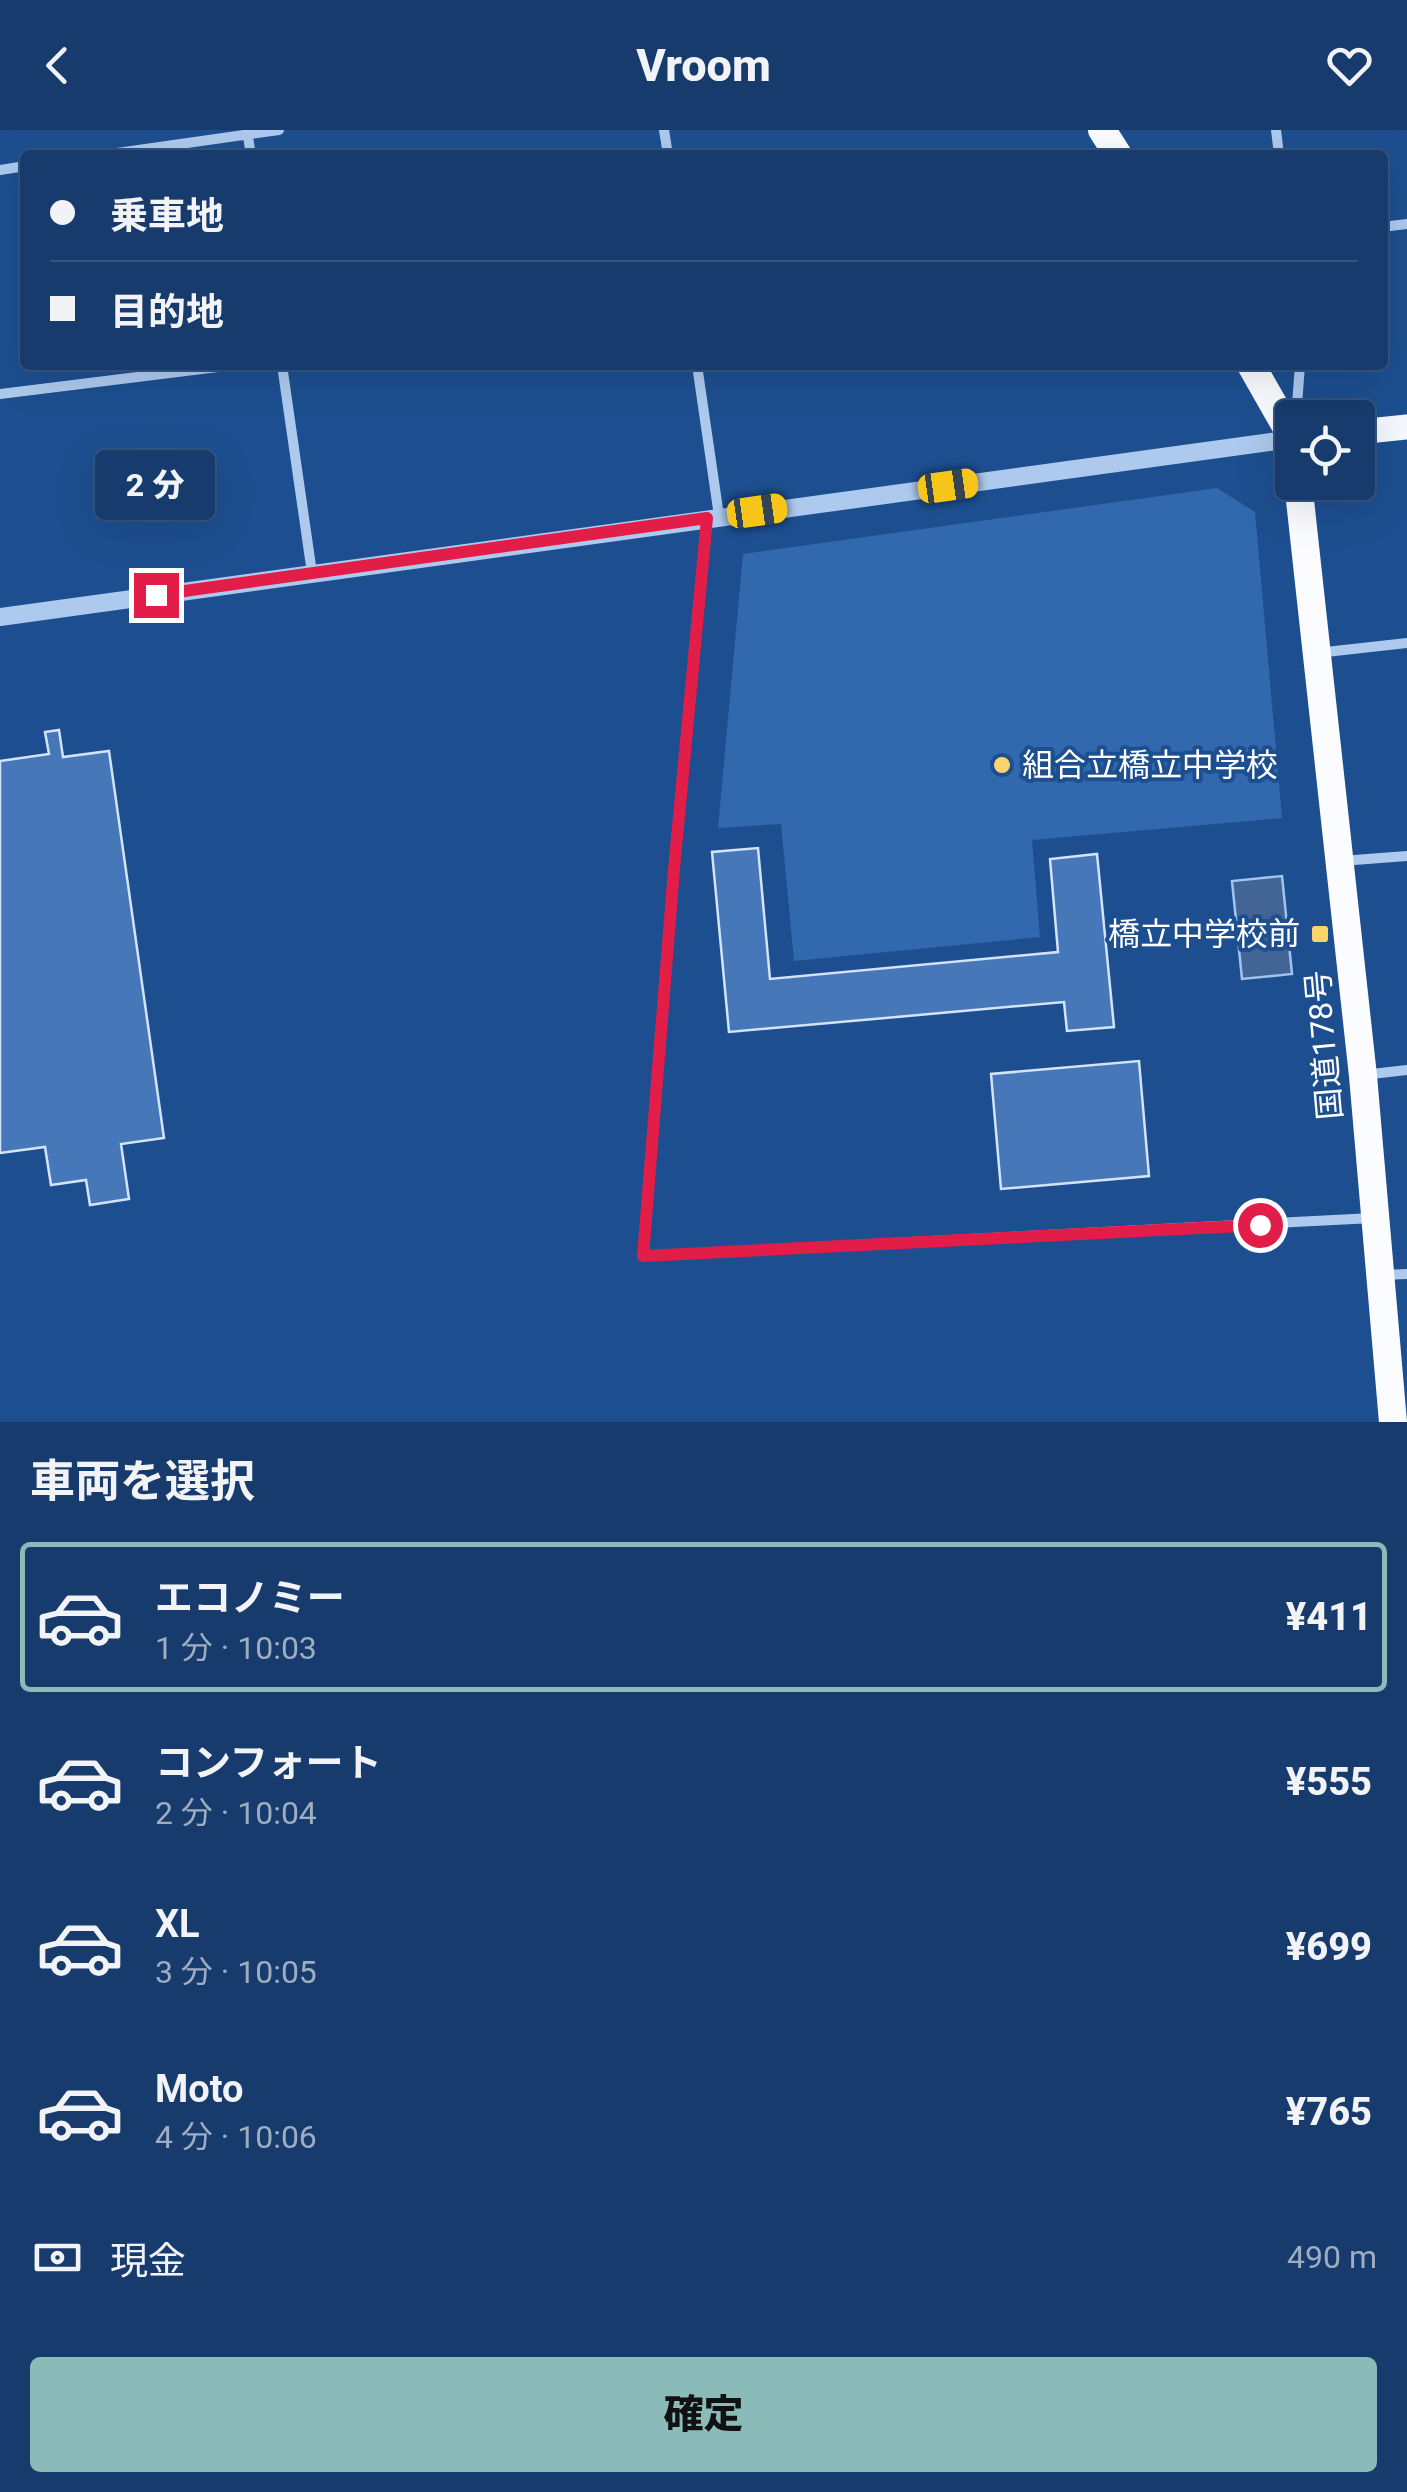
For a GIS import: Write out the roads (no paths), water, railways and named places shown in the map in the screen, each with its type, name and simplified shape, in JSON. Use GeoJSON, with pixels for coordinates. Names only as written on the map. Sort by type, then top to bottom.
{"type":"FeatureCollection","features":[{"type":"Feature","properties":{"kind":"highway"},"geometry":{"type":"LineString","coordinates":[[1253,370],[1275,408]]}},
{"type":"Feature","properties":{"kind":"highway","name":"国道178号"},"geometry":{"type":"LineString","coordinates":[[1300,500],[1363,1076],[1393,1422]]}},
{"type":"Feature","properties":{"kind":"main road"},"geometry":{"type":"LineString","coordinates":[[1375,430],[1407,427]]}},
{"type":"Feature","properties":{"kind":"street"},"geometry":{"type":"LineString","coordinates":[[134,150],[280,130]]}},
{"type":"Feature","properties":{"kind":"street"},"geometry":{"type":"LineString","coordinates":[[0,394],[194,370]]}},
{"type":"Feature","properties":{"kind":"street"},"geometry":{"type":"LineString","coordinates":[[283,370],[312,574]]}},
{"type":"Feature","properties":{"kind":"street"},"geometry":{"type":"LineString","coordinates":[[698,370],[713,517],[674,869],[643,1256],[1374,1218]]}},
{"type":"Feature","properties":{"kind":"street"},"geometry":{"type":"LineString","coordinates":[[1297,400],[1300,370]]}},
{"type":"Feature","properties":{"kind":"street"},"geometry":{"type":"LineString","coordinates":[[0,617],[1275,440]]}},
{"type":"Feature","properties":{"kind":"street"},"geometry":{"type":"LineString","coordinates":[[1316,653],[1407,642]]}},
{"type":"Feature","properties":{"kind":"street"},"geometry":{"type":"LineString","coordinates":[[1340,862],[1407,856]]}},
{"type":"Feature","properties":{"kind":"street"},"geometry":{"type":"LineString","coordinates":[[1363,1076],[1407,1070]]}},
{"type":"Feature","properties":{"kind":"street"},"geometry":{"type":"LineString","coordinates":[[1378,1276],[1407,1274]]}},
{"type":"Feature","properties":{"kind":"place","name":"組合立橋立中学校"},"geometry":{"type":"Point","coordinates":[1002,765]}},
{"type":"Feature","properties":{"kind":"place","name":"橋立中学校前"},"geometry":{"type":"Point","coordinates":[1320,934]}}]}
